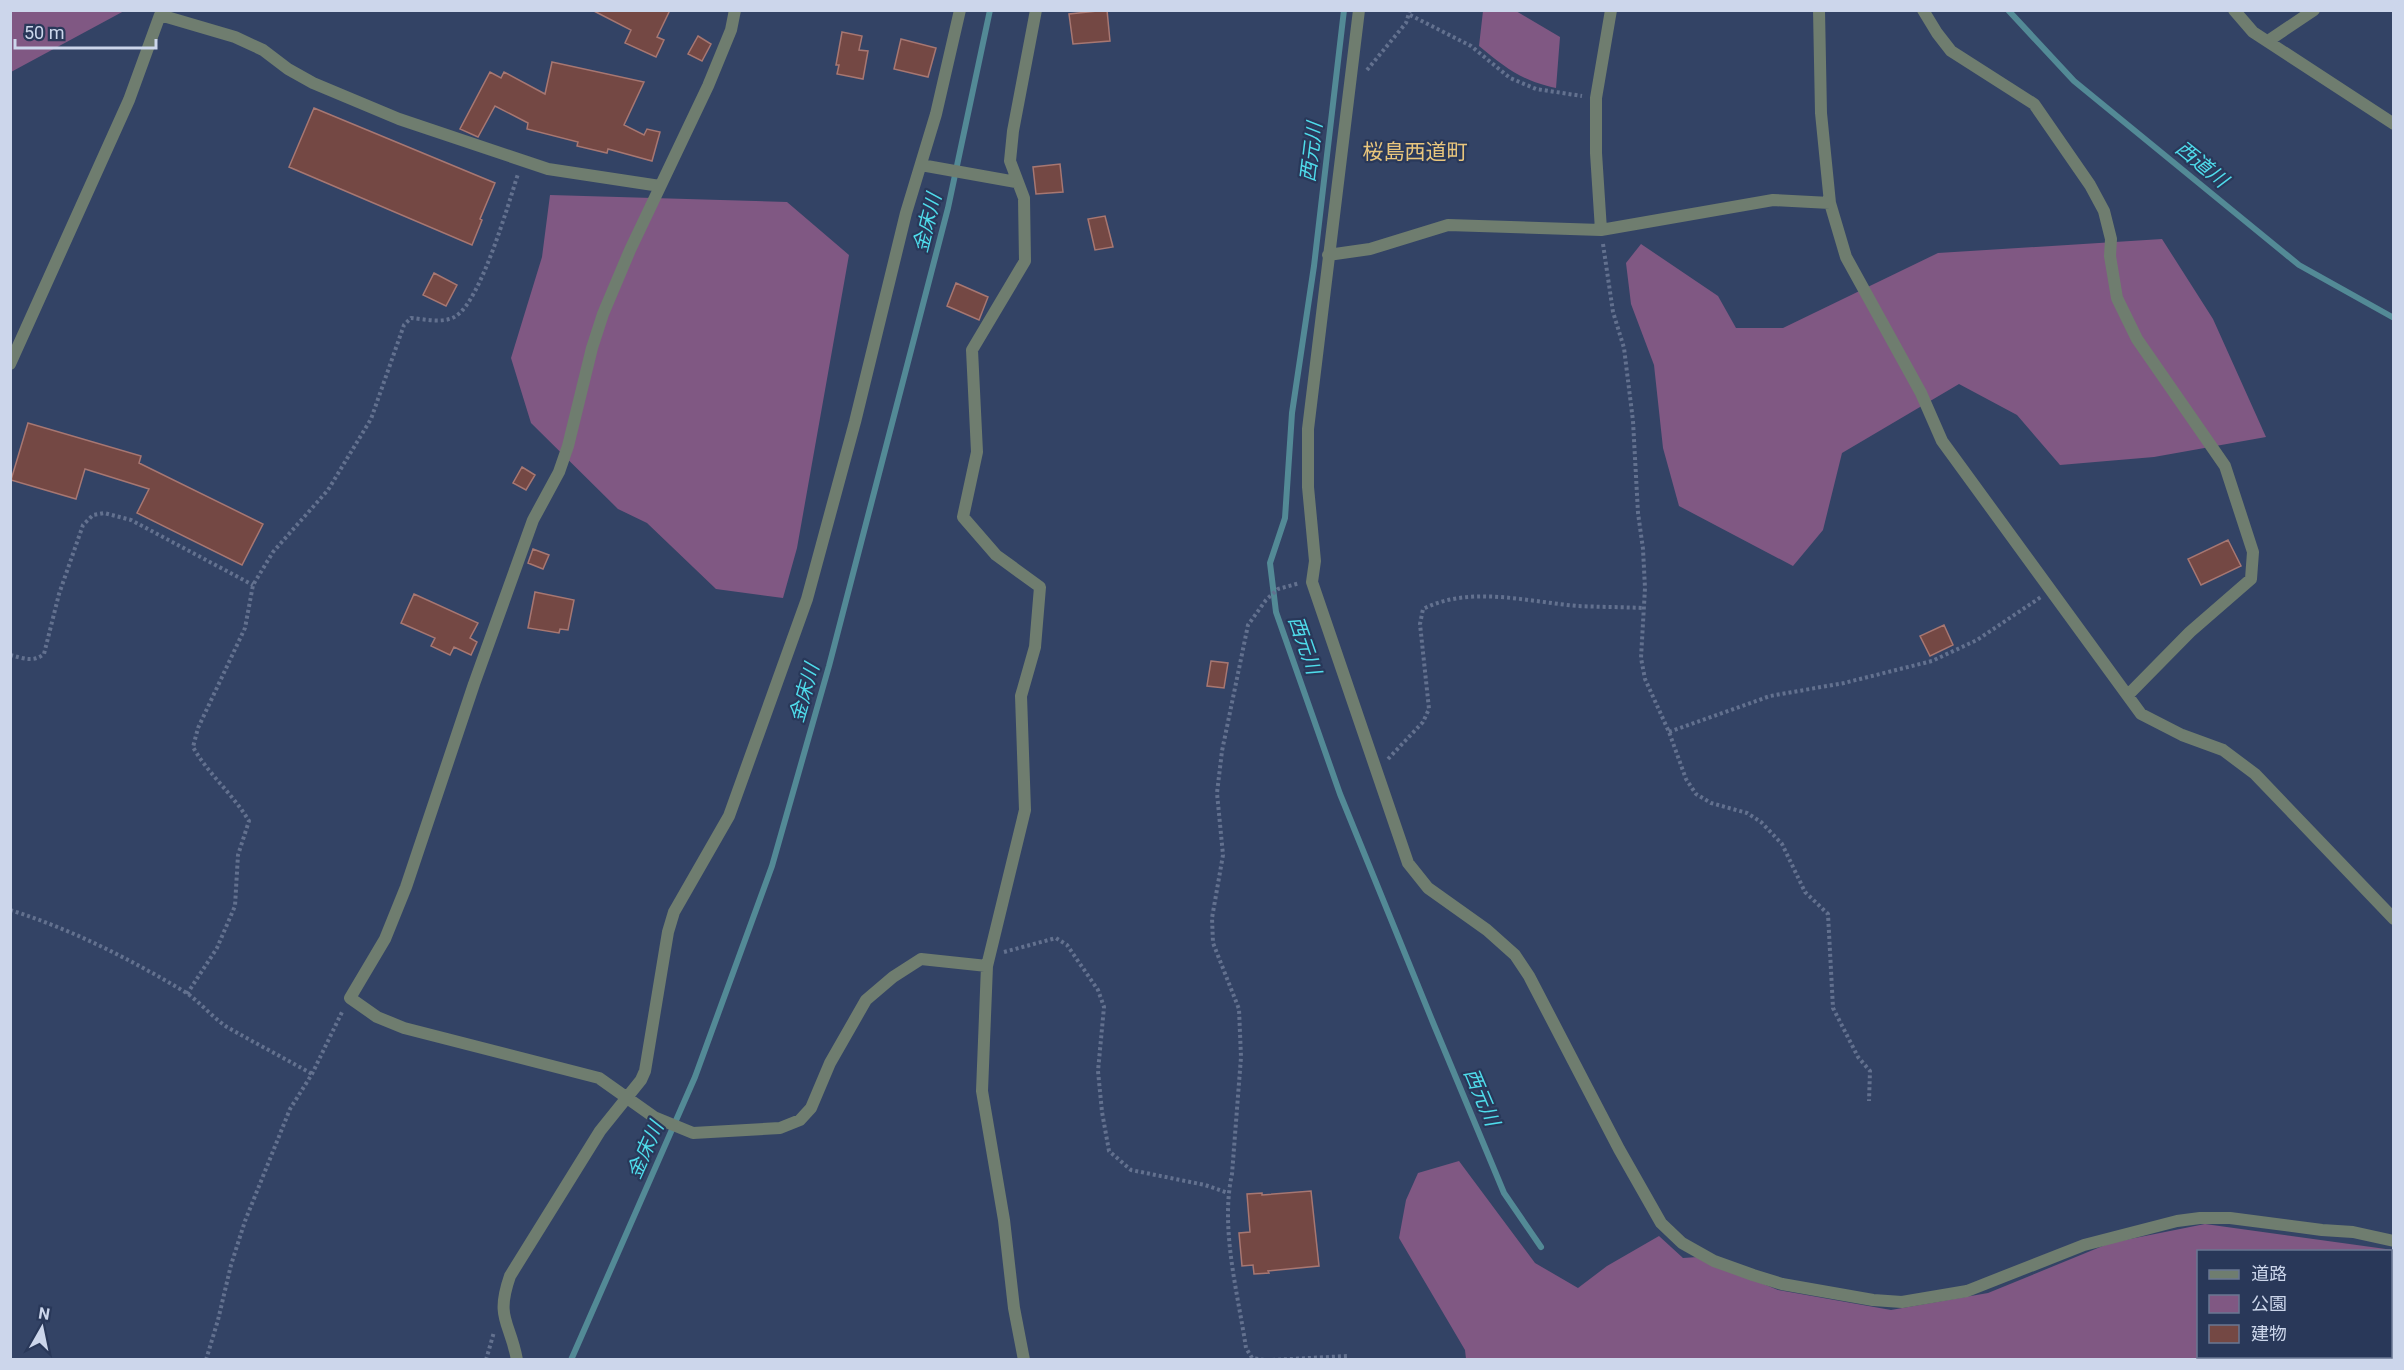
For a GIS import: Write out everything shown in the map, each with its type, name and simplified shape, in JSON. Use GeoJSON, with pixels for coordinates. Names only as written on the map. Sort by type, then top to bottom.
{"type":"FeatureCollection","features":[{"type":"Feature","properties":{"kind":"street"},"geometry":{"type":"LineString","coordinates":[[735,10],[731,30],[708,86],[603,314],[592,348],[568,446],[559,472],[533,520],[474,684],[406,887],[386,939],[350,998],[377,1017],[404,1028],[599,1078],[654,1117],[693,1133],[780,1128],[800,1120],[811,1108],[830,1063],[866,999],[893,977],[921,959],[989,961]]}},
{"type":"Feature","properties":{"kind":"street"},"geometry":{"type":"LineString","coordinates":[[517,1359],[503,1316],[503,1302],[510,1276],[600,1131],[641,1080],[649,1059],[668,932],[674,912],[729,816],[807,599],[852,432],[906,213],[948,68],[960,10]]}},
{"type":"Feature","properties":{"kind":"street"},"geometry":{"type":"LineString","coordinates":[[1024,1359],[1014,1308],[1004,1220],[982,1091],[989,961],[1025,810],[1021,696],[1035,647],[1040,587],[996,555],[963,517],[977,452],[972,350],[1025,261],[1026,207],[1010,161],[1010,145],[1036,10]]}},
{"type":"Feature","properties":{"kind":"street"},"geometry":{"type":"LineString","coordinates":[[1359,10],[1308,429],[1308,488],[1314,561],[1312,582],[1408,863],[1428,888],[1487,930],[1515,955],[1533,984],[1618,1149],[1661,1223],[1682,1244],[1714,1261],[1782,1284],[1873,1300],[1902,1302],[1967,1291],[2084,1245],[2177,1221],[2200,1218],[2230,1218],[2353,1232],[2394,1241]]}},
{"type":"Feature","properties":{"kind":"street"},"geometry":{"type":"LineString","coordinates":[[1601,230],[1596,153],[1596,98],[1611,10]]}},
{"type":"Feature","properties":{"kind":"street"},"geometry":{"type":"LineString","coordinates":[[1819,10],[1821,113],[1830,203],[1846,257],[1922,393],[1942,441],[2141,714],[2182,735],[2223,750],[2255,774],[2394,919]]}},
{"type":"Feature","properties":{"kind":"street"},"geometry":{"type":"LineString","coordinates":[[1923,10],[1937,33],[1952,51],[2034,104],[2090,185],[2104,212],[2111,239],[2110,256],[2117,298],[2137,339],[2225,466],[2253,552],[2251,579],[2190,632],[2128,695]]}},
{"type":"Feature","properties":{"kind":"street"},"geometry":{"type":"LineString","coordinates":[[2234,10],[2253,32],[2394,124]]}},
{"type":"Feature","properties":{"kind":"street"},"geometry":{"type":"LineString","coordinates":[[2268,41],[2314,10]]}},
{"type":"Feature","properties":{"kind":"street"},"geometry":{"type":"LineString","coordinates":[[10,364],[129,100],[160,15],[235,37],[263,50],[288,69],[314,82],[399,119],[548,169],[660,186]]}},
{"type":"Feature","properties":{"kind":"street"},"geometry":{"type":"LineString","coordinates":[[921,165],[1016,182]]}},
{"type":"Feature","properties":{"kind":"street"},"geometry":{"type":"LineString","coordinates":[[1328,255],[1370,249],[1448,225],[1601,230],[1773,200],[1830,203]]}},
{"type":"Feature","properties":{"kind":"path"},"geometry":{"type":"LineString","coordinates":[[1349,92],[1410,13],[1471,46],[1510,78],[1536,89],[1596,98]]}},
{"type":"Feature","properties":{"kind":"path"},"geometry":{"type":"LineString","coordinates":[[187,994],[218,948],[235,906],[238,855],[249,821],[240,806],[200,759],[193,747],[198,728],[245,628],[253,585],[273,552],[328,490],[371,419],[404,325],[411,318],[434,320],[455,317],[466,307],[493,253],[522,161]]}},
{"type":"Feature","properties":{"kind":"path"},"geometry":{"type":"LineString","coordinates":[[1601,230],[1613,312],[1624,348],[1633,421],[1638,513],[1643,549],[1641,658],[1645,679],[1669,732],[1686,779],[1696,794],[1711,803],[1747,813],[1761,822],[1782,844],[1805,892],[1828,914],[1833,1008],[1858,1057],[1870,1071],[1869,1101]]}},
{"type":"Feature","properties":{"kind":"path"},"geometry":{"type":"LineString","coordinates":[[10,655],[27,660],[37,660],[44,654],[59,594],[83,525],[93,515],[104,513],[131,520],[253,585]]}},
{"type":"Feature","properties":{"kind":"path"},"geometry":{"type":"LineString","coordinates":[[1264,1359],[1252,1358],[1246,1348],[1229,1236],[1228,1193],[1232,1174],[1241,1057],[1239,1009],[1213,943],[1212,918],[1223,855],[1217,793],[1222,751],[1248,626],[1266,600],[1278,589],[1292,584]]}},
{"type":"Feature","properties":{"kind":"path"},"geometry":{"type":"LineString","coordinates":[[1669,732],[1770,696],[1844,683],[1932,661],[1977,640],[2051,590]]}},
{"type":"Feature","properties":{"kind":"path"},"geometry":{"type":"LineString","coordinates":[[1375,771],[1424,722],[1429,709],[1420,624],[1423,609],[1437,602],[1488,596],[1578,606],[1643,608]]}},
{"type":"Feature","properties":{"kind":"path"},"geometry":{"type":"LineString","coordinates":[[10,910],[71,933],[141,967],[187,994],[220,1022],[312,1074]]}},
{"type":"Feature","properties":{"kind":"path"},"geometry":{"type":"LineString","coordinates":[[989,961],[1037,941],[1056,938],[1066,945],[1098,990],[1104,1007],[1098,1071],[1109,1151],[1131,1170],[1205,1185],[1228,1193]]}},
{"type":"Feature","properties":{"kind":"path"},"geometry":{"type":"LineString","coordinates":[[206,1359],[245,1221],[290,1109],[312,1074],[350,998]]}},
{"type":"Feature","properties":{"kind":"path"},"geometry":{"type":"LineString","coordinates":[[1272,1359],[1347,1356],[1347,1359]]}},
{"type":"Feature","properties":{"kind":"green space"},"geometry":{"type":"Polygon","coordinates":[[[11,10],[124,10],[124,11],[11,72],[11,10]]]}},
{"type":"Feature","properties":{"kind":"green space"},"geometry":{"type":"Polygon","coordinates":[[[1483,11],[1516,11],[1560,37],[1556,88],[1514,72],[1479,46],[1483,11]]]}},
{"type":"Feature","properties":{"kind":"green space"},"geometry":{"type":"Polygon","coordinates":[[[550,195],[787,202],[849,255],[797,548],[783,598],[716,589],[647,523],[618,509],[531,423],[511,358],[542,257],[550,195]]]}},
{"type":"Feature","properties":{"kind":"green space"},"geometry":{"type":"Polygon","coordinates":[[[2162,239],[2213,319],[2266,437],[2154,457],[2060,465],[2017,415],[1959,384],[1842,453],[1823,530],[1793,566],[1679,506],[1663,448],[1654,365],[1631,304],[1626,263],[1641,244],[1718,296],[1736,328],[1783,328],[1938,253],[2162,239]]]}},
{"type":"Feature","properties":{"kind":"green space"},"geometry":{"type":"Polygon","coordinates":[[[1459,1161],[1535,1263],[1578,1288],[1607,1266],[1659,1236],[1683,1258],[1698,1257],[1778,1290],[1891,1310],[1988,1293],[2110,1243],[2205,1224],[2393,1250],[2393,1359],[1466,1359],[1465,1350],[1399,1238],[1406,1200],[1418,1173],[1459,1161]]]}},
{"type":"Feature","properties":{"kind":"building"},"geometry":{"type":"Polygon","coordinates":[[[592,10],[670,10],[657,37],[664,40],[656,57],[625,43],[631,30],[592,10]]]}},
{"type":"Feature","properties":{"kind":"building"},"geometry":{"type":"Polygon","coordinates":[[[1107,10],[1110,41],[1073,44],[1069,14],[1107,10]]]}},
{"type":"Feature","properties":{"kind":"building"},"geometry":{"type":"Polygon","coordinates":[[[842,32],[862,36],[859,50],[868,51],[863,79],[837,74],[839,65],[836,65],[842,32]]]}},
{"type":"Feature","properties":{"kind":"building"},"geometry":{"type":"Polygon","coordinates":[[[698,36],[711,44],[702,61],[688,54],[698,36]]]}},
{"type":"Feature","properties":{"kind":"building"},"geometry":{"type":"Polygon","coordinates":[[[901,39],[936,48],[928,77],[894,69],[901,39]]]}},
{"type":"Feature","properties":{"kind":"building"},"geometry":{"type":"Polygon","coordinates":[[[552,62],[644,82],[624,125],[644,135],[647,129],[660,132],[652,161],[608,149],[607,153],[577,146],[578,142],[527,129],[528,123],[495,106],[478,137],[460,129],[490,72],[501,78],[504,72],[545,94],[552,62]]]}},
{"type":"Feature","properties":{"kind":"building"},"geometry":{"type":"Polygon","coordinates":[[[314,108],[495,183],[472,245],[289,167],[314,108]]]}},
{"type":"Feature","properties":{"kind":"building"},"geometry":{"type":"Polygon","coordinates":[[[1060,164],[1063,192],[1036,194],[1033,167],[1060,164]]]}},
{"type":"Feature","properties":{"kind":"building"},"geometry":{"type":"Polygon","coordinates":[[[1105,216],[1113,247],[1095,250],[1088,219],[1105,216]]]}},
{"type":"Feature","properties":{"kind":"building"},"geometry":{"type":"Polygon","coordinates":[[[434,273],[457,285],[446,306],[423,295],[434,273]]]}},
{"type":"Feature","properties":{"kind":"building"},"geometry":{"type":"Polygon","coordinates":[[[956,283],[988,297],[979,320],[947,306],[956,283]]]}},
{"type":"Feature","properties":{"kind":"building"},"geometry":{"type":"Polygon","coordinates":[[[28,423],[141,456],[139,463],[263,524],[242,565],[137,513],[149,489],[85,469],[76,499],[11,480],[28,423]]]}},
{"type":"Feature","properties":{"kind":"building"},"geometry":{"type":"Polygon","coordinates":[[[522,467],[535,475],[526,490],[513,483],[522,467]]]}},
{"type":"Feature","properties":{"kind":"building"},"geometry":{"type":"Polygon","coordinates":[[[2228,540],[2241,566],[2201,585],[2188,559],[2228,540]]]}},
{"type":"Feature","properties":{"kind":"building"},"geometry":{"type":"Polygon","coordinates":[[[533,549],[549,555],[543,569],[528,563],[533,549]]]}},
{"type":"Feature","properties":{"kind":"building"},"geometry":{"type":"Polygon","coordinates":[[[535,592],[574,600],[568,630],[560,629],[559,633],[528,628],[535,592]]]}},
{"type":"Feature","properties":{"kind":"building"},"geometry":{"type":"Polygon","coordinates":[[[414,594],[478,623],[470,638],[477,642],[471,655],[454,647],[450,655],[431,646],[435,638],[401,623],[414,594]]]}},
{"type":"Feature","properties":{"kind":"building"},"geometry":{"type":"Polygon","coordinates":[[[1944,625],[1953,645],[1930,656],[1920,636],[1944,625]]]}},
{"type":"Feature","properties":{"kind":"building"},"geometry":{"type":"Polygon","coordinates":[[[1211,661],[1228,663],[1224,688],[1207,686],[1211,661]]]}},
{"type":"Feature","properties":{"kind":"building"},"geometry":{"type":"Polygon","coordinates":[[[1311,1191],[1319,1266],[1254,1274],[1253,1265],[1242,1266],[1239,1233],[1250,1232],[1247,1194],[1311,1191]]]}},
{"type":"Feature","properties":{"kind":"waterway","name":"金床川"},"geometry":{"type":"LineString","coordinates":[[571,1360],[695,1077],[772,866],[829,666],[948,208],[990,10]]}},
{"type":"Feature","properties":{"kind":"waterway","name":"西元川"},"geometry":{"type":"LineString","coordinates":[[1344,10],[1314,266],[1292,413],[1285,518],[1270,563],[1276,612],[1340,794],[1504,1193],[1541,1247]]}},
{"type":"Feature","properties":{"kind":"waterway","name":"西道川"},"geometry":{"type":"LineString","coordinates":[[2008,10],[2074,81],[2299,265],[2394,318]]}},
{"type":"Feature","properties":{"kind":"district","name":"桜島西道町"},"geometry":{"type":"Point","coordinates":[1415,152]}}]}
